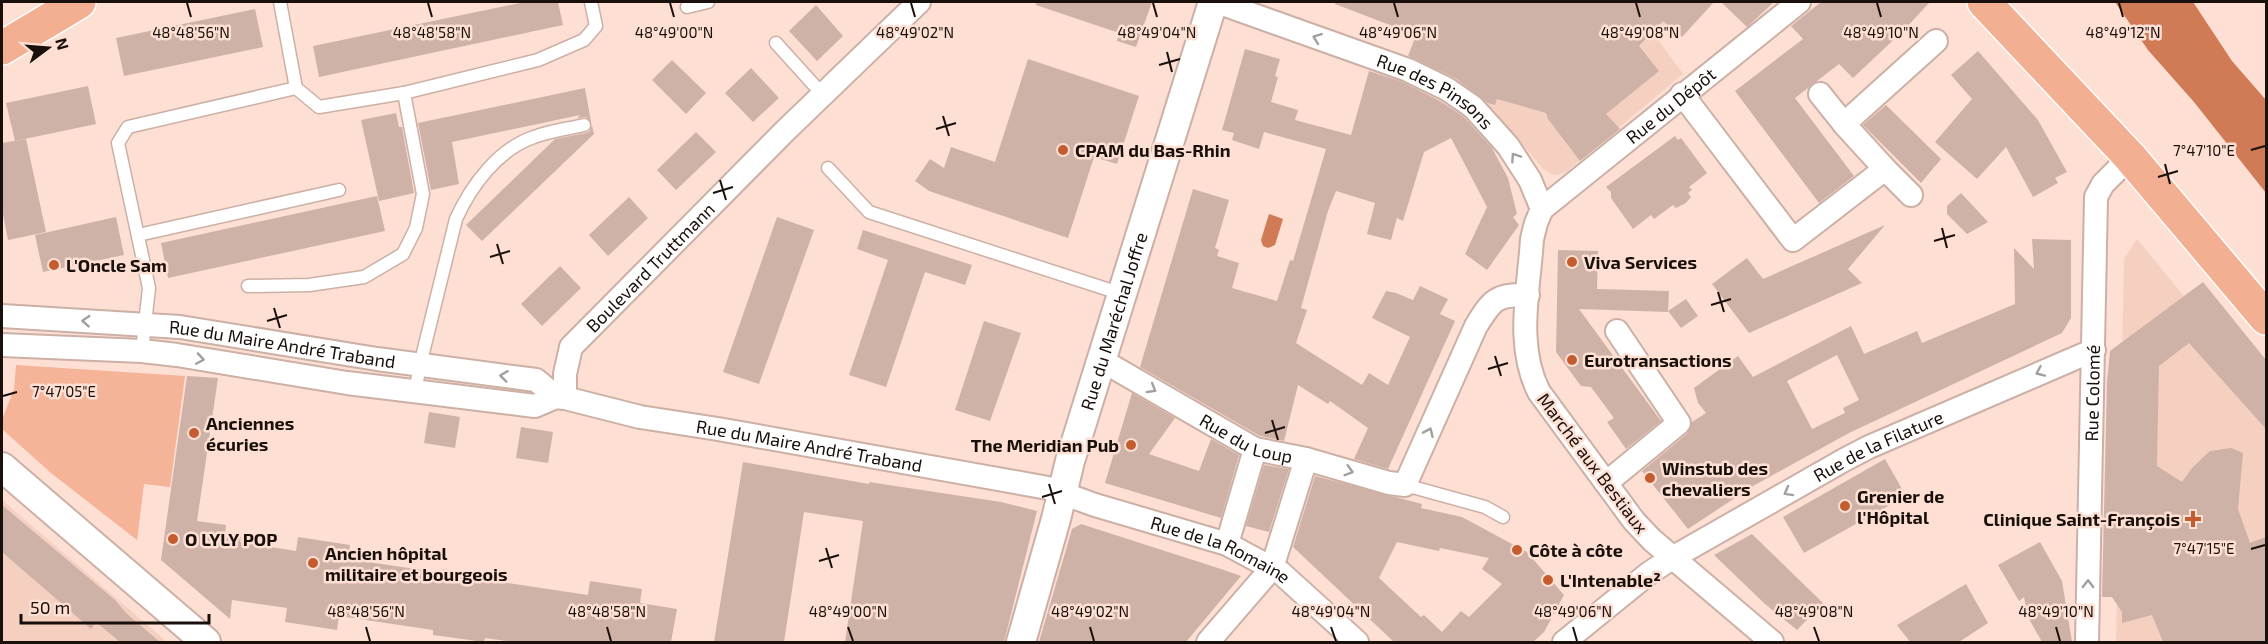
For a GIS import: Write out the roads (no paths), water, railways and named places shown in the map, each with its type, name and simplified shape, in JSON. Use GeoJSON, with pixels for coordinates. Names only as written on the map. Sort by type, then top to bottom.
{"type":"FeatureCollection","features":[{"type":"Feature","properties":{"kind":"main road"},"geometry":{"type":"LineString","coordinates":[[2,48],[79,2]]}},
{"type":"Feature","properties":{"kind":"main road"},"geometry":{"type":"LineString","coordinates":[[1984,2],[2130,157],[2266,318]]}},
{"type":"Feature","properties":{"kind":"street","name":"Boulevard Truttmann"},"geometry":{"type":"LineString","coordinates":[[561,398],[572,347],[919,2]]}},
{"type":"Feature","properties":{"kind":"street","name":"Rue des Pinsons"},"geometry":{"type":"LineString","coordinates":[[1215,2],[1408,70],[1447,89],[1473,106],[1508,146],[1537,193],[1542,208]]}},
{"type":"Feature","properties":{"kind":"street","name":"Rue du Maréchal Joffre"},"geometry":{"type":"LineString","coordinates":[[1021,642],[1070,460],[1215,2]]}},
{"type":"Feature","properties":{"kind":"street","name":"Rue du Dépôt"},"geometry":{"type":"LineString","coordinates":[[1542,208],[1799,2]]}},
{"type":"Feature","properties":{"kind":"street"},"geometry":{"type":"LineString","coordinates":[[1844,124],[1936,41]]}},
{"type":"Feature","properties":{"kind":"street"},"geometry":{"type":"LineString","coordinates":[[1682,94],[1792,240],[1885,169]]}},
{"type":"Feature","properties":{"kind":"street"},"geometry":{"type":"LineString","coordinates":[[1820,94],[1844,124],[1911,195]]}},
{"type":"Feature","properties":{"kind":"street","name":"Rue Colomé"},"geometry":{"type":"LineString","coordinates":[[2087,642],[2096,197],[2103,184],[2130,157]]}},
{"type":"Feature","properties":{"kind":"street","name":"Marché aux Bestiaux"},"geometry":{"type":"LineString","coordinates":[[1542,208],[1532,239],[1528,295],[1525,354],[1531,378],[1546,403],[1641,529],[1772,642]]}},
{"type":"Feature","properties":{"kind":"street"},"geometry":{"type":"LineString","coordinates":[[1405,485],[1476,326],[1500,297],[1528,295]]}},
{"type":"Feature","properties":{"kind":"street","name":"Rue du Maire André Traband"},"geometry":{"type":"LineString","coordinates":[[2,316],[180,327],[420,365],[536,380],[561,398],[640,417],[1014,481],[1063,492]]}},
{"type":"Feature","properties":{"kind":"street"},"geometry":{"type":"LineString","coordinates":[[1606,483],[1679,423],[1617,332]]}},
{"type":"Feature","properties":{"kind":"street","name":"Rue du Maire André Traband"},"geometry":{"type":"LineString","coordinates":[[2,345],[142,351],[416,392],[535,406],[561,398]]}},
{"type":"Feature","properties":{"kind":"street","name":"Rue de la Filature"},"geometry":{"type":"LineString","coordinates":[[1672,558],[1869,447],[2094,350]]}},
{"type":"Feature","properties":{"kind":"street","name":"Rue du Loup"},"geometry":{"type":"LineString","coordinates":[[1101,360],[1255,449],[1306,459],[1389,483],[1405,485]]}},
{"type":"Feature","properties":{"kind":"street"},"geometry":{"type":"LineString","coordinates":[[1227,544],[1255,449]]}},
{"type":"Feature","properties":{"kind":"street"},"geometry":{"type":"LineString","coordinates":[[1208,642],[1272,568],[1306,459]]}},
{"type":"Feature","properties":{"kind":"street"},"geometry":{"type":"LineString","coordinates":[[2,467],[206,642]]}},
{"type":"Feature","properties":{"kind":"street","name":"Rue de la Romaine"},"geometry":{"type":"LineString","coordinates":[[1063,492],[1095,505],[1227,544],[1272,568],[1296,586],[1357,642]]}},
{"type":"Feature","properties":{"kind":"street"},"geometry":{"type":"LineString","coordinates":[[1564,642],[1648,574],[1672,558]]}},
{"type":"Feature","properties":{"kind":"lane"},"geometry":{"type":"LineString","coordinates":[[283,2],[296,88],[319,107],[404,93],[538,60],[584,40],[596,26],[591,2]]}},
{"type":"Feature","properties":{"kind":"lane"},"geometry":{"type":"LineString","coordinates":[[687,7],[708,2]]}},
{"type":"Feature","properties":{"kind":"lane"},"geometry":{"type":"LineString","coordinates":[[776,43],[823,95]]}},
{"type":"Feature","properties":{"kind":"lane"},"geometry":{"type":"LineString","coordinates":[[142,351],[149,288],[118,143],[129,127],[296,88]]}},
{"type":"Feature","properties":{"kind":"lane"},"geometry":{"type":"LineString","coordinates":[[248,286],[309,285],[364,277],[403,254],[416,228],[423,194],[404,93]]}},
{"type":"Feature","properties":{"kind":"lane"},"geometry":{"type":"LineString","coordinates":[[416,392],[420,365],[456,219],[465,198],[479,178],[515,146],[532,137],[584,125]]}},
{"type":"Feature","properties":{"kind":"lane"},"geometry":{"type":"LineString","coordinates":[[828,168],[869,212],[1122,294]]}},
{"type":"Feature","properties":{"kind":"lane"},"geometry":{"type":"LineString","coordinates":[[138,235],[339,190]]}},
{"type":"Feature","properties":{"kind":"lane"},"geometry":{"type":"LineString","coordinates":[[1405,485],[1424,488],[1485,507],[1503,517]]}},
{"type":"Feature","properties":{"kind":"place","name":"CPAM du Bas-Rhin"},"geometry":{"type":"Point","coordinates":[1063,150]}},
{"type":"Feature","properties":{"kind":"place","name":"Viva Services"},"geometry":{"type":"Point","coordinates":[1572,262]}},
{"type":"Feature","properties":{"kind":"place","name":"L'Oncle Sam"},"geometry":{"type":"Point","coordinates":[54,265]}},
{"type":"Feature","properties":{"kind":"place","name":"Eurotransactions"},"geometry":{"type":"Point","coordinates":[1572,360]}},
{"type":"Feature","properties":{"kind":"place","name":"Anciennes écuries"},"geometry":{"type":"Point","coordinates":[194,433]}},
{"type":"Feature","properties":{"kind":"place","name":"The Meridian Pub"},"geometry":{"type":"Point","coordinates":[1131,445]}},
{"type":"Feature","properties":{"kind":"place","name":"Winstub des chevaliers"},"geometry":{"type":"Point","coordinates":[1650,478]}},
{"type":"Feature","properties":{"kind":"place","name":"Grenier de l'Hôpital"},"geometry":{"type":"Point","coordinates":[1845,506]}},
{"type":"Feature","properties":{"kind":"place","name":"Clinique Saint-François"},"geometry":{"type":"Point","coordinates":[2193,519]}},
{"type":"Feature","properties":{"kind":"place","name":"O LYLY POP"},"geometry":{"type":"Point","coordinates":[173,539]}},
{"type":"Feature","properties":{"kind":"place","name":"Côte à côte"},"geometry":{"type":"Point","coordinates":[1517,550]}},
{"type":"Feature","properties":{"kind":"place","name":"Ancien hôpital militaire et bourgeois"},"geometry":{"type":"Point","coordinates":[313,563]}},
{"type":"Feature","properties":{"kind":"place","name":"L'Intenable²"},"geometry":{"type":"Point","coordinates":[1548,580]}}]}
